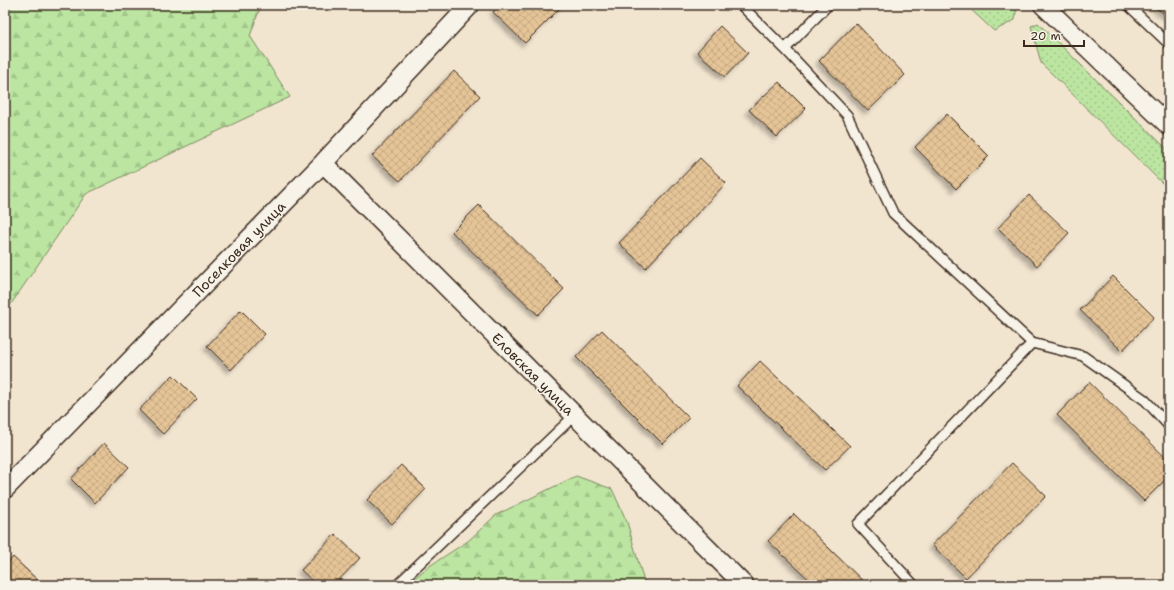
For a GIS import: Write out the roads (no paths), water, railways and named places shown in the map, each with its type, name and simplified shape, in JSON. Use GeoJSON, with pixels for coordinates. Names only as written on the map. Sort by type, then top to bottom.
{"type":"FeatureCollection","features":[{"type":"Feature","properties":{"kind":"street","name":"Поселковая улица"},"geometry":{"type":"LineString","coordinates":[[5,489],[322,163],[470,5]]}},
{"type":"Feature","properties":{"kind":"street"},"geometry":{"type":"LineString","coordinates":[[1043,5],[1169,126]]}},
{"type":"Feature","properties":{"kind":"street","name":"Еловская улица"},"geometry":{"type":"LineString","coordinates":[[322,163],[744,585]]}},
{"type":"Feature","properties":{"kind":"lane"},"geometry":{"type":"LineString","coordinates":[[741,5],[847,115],[893,213],[1032,343],[1083,356],[1145,400],[1169,426]]}},
{"type":"Feature","properties":{"kind":"lane"},"geometry":{"type":"LineString","coordinates":[[785,49],[828,5]]}},
{"type":"Feature","properties":{"kind":"lane"},"geometry":{"type":"LineString","coordinates":[[1128,5],[1169,44]]}},
{"type":"Feature","properties":{"kind":"lane"},"geometry":{"type":"LineString","coordinates":[[914,585],[858,524],[1032,343]]}},
{"type":"Feature","properties":{"kind":"lane"},"geometry":{"type":"LineString","coordinates":[[397,585],[575,415]]}}]}
